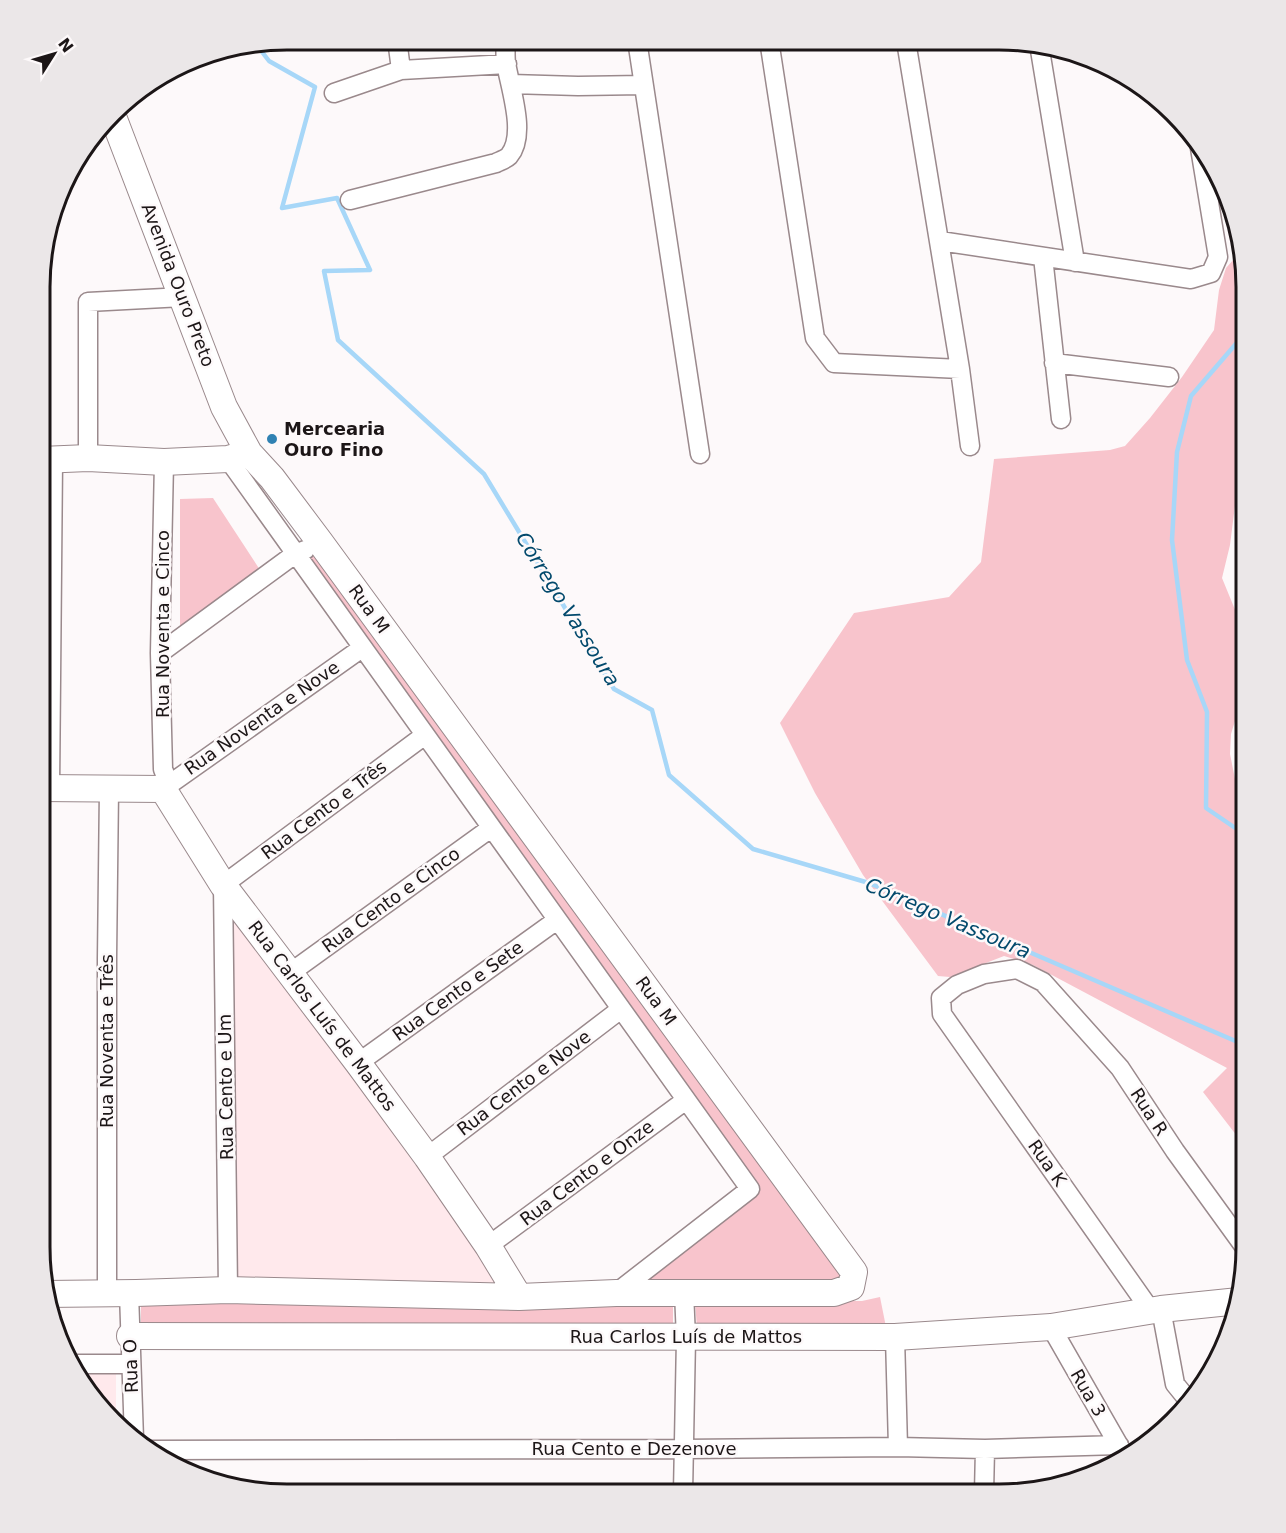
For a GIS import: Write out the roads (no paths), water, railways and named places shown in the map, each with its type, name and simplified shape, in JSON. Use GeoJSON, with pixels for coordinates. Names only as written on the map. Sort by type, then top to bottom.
{"type":"FeatureCollection","features":[{"type":"Feature","properties":{"kind":"street"},"geometry":{"type":"LineString","coordinates":[[398,50],[401,70]]}},
{"type":"Feature","properties":{"kind":"street"},"geometry":{"type":"LineString","coordinates":[[350,200],[496,163],[508,157],[518,134],[506,50]]}},
{"type":"Feature","properties":{"kind":"street"},"geometry":{"type":"LineString","coordinates":[[638,50],[700,454]]}},
{"type":"Feature","properties":{"kind":"street"},"geometry":{"type":"LineString","coordinates":[[770,50],[815,338],[834,363],[960,369]]}},
{"type":"Feature","properties":{"kind":"street"},"geometry":{"type":"LineString","coordinates":[[908,50],[940,241],[970,446]]}},
{"type":"Feature","properties":{"kind":"street"},"geometry":{"type":"LineString","coordinates":[[1041,53],[1075,262]]}},
{"type":"Feature","properties":{"kind":"street"},"geometry":{"type":"LineString","coordinates":[[334,93],[401,70],[507,64]]}},
{"type":"Feature","properties":{"kind":"street"},"geometry":{"type":"LineString","coordinates":[[512,84],[578,87],[643,85]]}},
{"type":"Feature","properties":{"kind":"street","name":"Avenida Ouro Preto"},"geometry":{"type":"LineString","coordinates":[[115,123],[224,407],[238,456]]}},
{"type":"Feature","properties":{"kind":"street"},"geometry":{"type":"LineString","coordinates":[[940,241],[1191,279],[1211,273],[1218,257],[1203,165]]}},
{"type":"Feature","properties":{"kind":"street"},"geometry":{"type":"LineString","coordinates":[[1042,257],[1061,419]]}},
{"type":"Feature","properties":{"kind":"street"},"geometry":{"type":"LineString","coordinates":[[87,459],[88,302],[183,297]]}},
{"type":"Feature","properties":{"kind":"street"},"geometry":{"type":"LineString","coordinates":[[1054,363],[1169,377]]}},
{"type":"Feature","properties":{"kind":"street"},"geometry":{"type":"LineString","coordinates":[[50,460],[164,462],[238,456]]}},
{"type":"Feature","properties":{"kind":"street","name":"Rua M"},"geometry":{"type":"LineString","coordinates":[[238,456],[272,478],[854,1272],[851,1287],[834,1293],[684,1292],[519,1297]]}},
{"type":"Feature","properties":{"kind":"street","name":"Rua M"},"geometry":{"type":"LineString","coordinates":[[238,456],[295,554],[750,1189],[616,1293]]}},
{"type":"Feature","properties":{"kind":"street","name":"Rua Noventa e Cinco"},"geometry":{"type":"LineString","coordinates":[[164,462],[160,653],[163,769],[166,787]]}},
{"type":"Feature","properties":{"kind":"street"},"geometry":{"type":"LineString","coordinates":[[160,653],[295,554],[320,542]]}},
{"type":"Feature","properties":{"kind":"street","name":"Rua Noventa e Nove"},"geometry":{"type":"LineString","coordinates":[[166,787],[362,648]]}},
{"type":"Feature","properties":{"kind":"street","name":"Rua Cento e Três"},"geometry":{"type":"LineString","coordinates":[[223,885],[425,735]]}},
{"type":"Feature","properties":{"kind":"street"},"geometry":{"type":"LineString","coordinates":[[50,788],[166,787]]}},
{"type":"Feature","properties":{"kind":"street","name":"Rua Carlos Luís de Mattos"},"geometry":{"type":"LineString","coordinates":[[166,787],[223,885],[427,1157],[488,1246],[519,1297]]}},
{"type":"Feature","properties":{"kind":"street","name":"Rua Noventa e Três"},"geometry":{"type":"LineString","coordinates":[[109,789],[107,958],[118,1293]]}},
{"type":"Feature","properties":{"kind":"street","name":"Rua Cento e Cinco"},"geometry":{"type":"LineString","coordinates":[[290,973],[491,828]]}},
{"type":"Feature","properties":{"kind":"street","name":"Rua Cento e Um"},"geometry":{"type":"LineString","coordinates":[[223,885],[228,1290]]}},
{"type":"Feature","properties":{"kind":"street","name":"Rua Cento e Sete"},"geometry":{"type":"LineString","coordinates":[[358,1063],[557,920]]}},
{"type":"Feature","properties":{"kind":"street","name":"Rua R"},"geometry":{"type":"LineString","coordinates":[[942,1014],[941,998],[957,986],[984,974],[1017,969],[1043,982],[1120,1068],[1174,1151],[1236,1235]]}},
{"type":"Feature","properties":{"kind":"street","name":"Rua Cento e Nove"},"geometry":{"type":"LineString","coordinates":[[427,1157],[621,1009]]}},
{"type":"Feature","properties":{"kind":"street","name":"Rua K"},"geometry":{"type":"LineString","coordinates":[[942,1014],[1156,1310]]}},
{"type":"Feature","properties":{"kind":"street","name":"Rua Cento e Onze"},"geometry":{"type":"LineString","coordinates":[[488,1246],[686,1100]]}},
{"type":"Feature","properties":{"kind":"street"},"geometry":{"type":"LineString","coordinates":[[54,1294],[228,1290],[519,1297]]}},
{"type":"Feature","properties":{"kind":"street"},"geometry":{"type":"LineString","coordinates":[[683,1484],[686,1338],[684,1292]]}},
{"type":"Feature","properties":{"kind":"street","name":"Rua O"},"geometry":{"type":"LineString","coordinates":[[118,1293],[130,1336],[134,1428]]}},
{"type":"Feature","properties":{"kind":"street","name":"Rua Carlos Luís de Mattos"},"geometry":{"type":"LineString","coordinates":[[130,1336],[895,1337],[1051,1327],[1156,1310],[1229,1302]]}},
{"type":"Feature","properties":{"kind":"street"},"geometry":{"type":"LineString","coordinates":[[1156,1310],[1174,1384],[1184,1395]]}},
{"type":"Feature","properties":{"kind":"street","name":"Rua 3"},"geometry":{"type":"LineString","coordinates":[[1051,1327],[1121,1450]]}},
{"type":"Feature","properties":{"kind":"street"},"geometry":{"type":"LineString","coordinates":[[895,1337],[898,1447]]}},
{"type":"Feature","properties":{"kind":"street"},"geometry":{"type":"LineString","coordinates":[[80,1364],[131,1364]]}},
{"type":"Feature","properties":{"kind":"street","name":"Rua Cento e Dezenove"},"geometry":{"type":"LineString","coordinates":[[165,1450],[898,1447],[1118,1452]]}},
{"type":"Feature","properties":{"kind":"street"},"geometry":{"type":"LineString","coordinates":[[984,1484],[985,1449]]}},
{"type":"Feature","properties":{"kind":"waterway","name":"Córrego Vassoura"},"geometry":{"type":"LineString","coordinates":[[262,51],[269,61],[315,87],[282,208],[337,198],[370,270],[324,271],[338,340],[484,474],[614,689],[652,710],[669,775],[753,849],[869,883],[1236,1041]]}},
{"type":"Feature","properties":{"kind":"waterway"},"geometry":{"type":"LineString","coordinates":[[1236,344],[1191,396],[1177,452],[1172,540],[1187,660],[1207,712],[1206,808],[1236,828]]}},
{"type":"Feature","properties":{"kind":"place","name":"Mercearia Ouro Fino"},"geometry":{"type":"Point","coordinates":[272,439]}}]}
